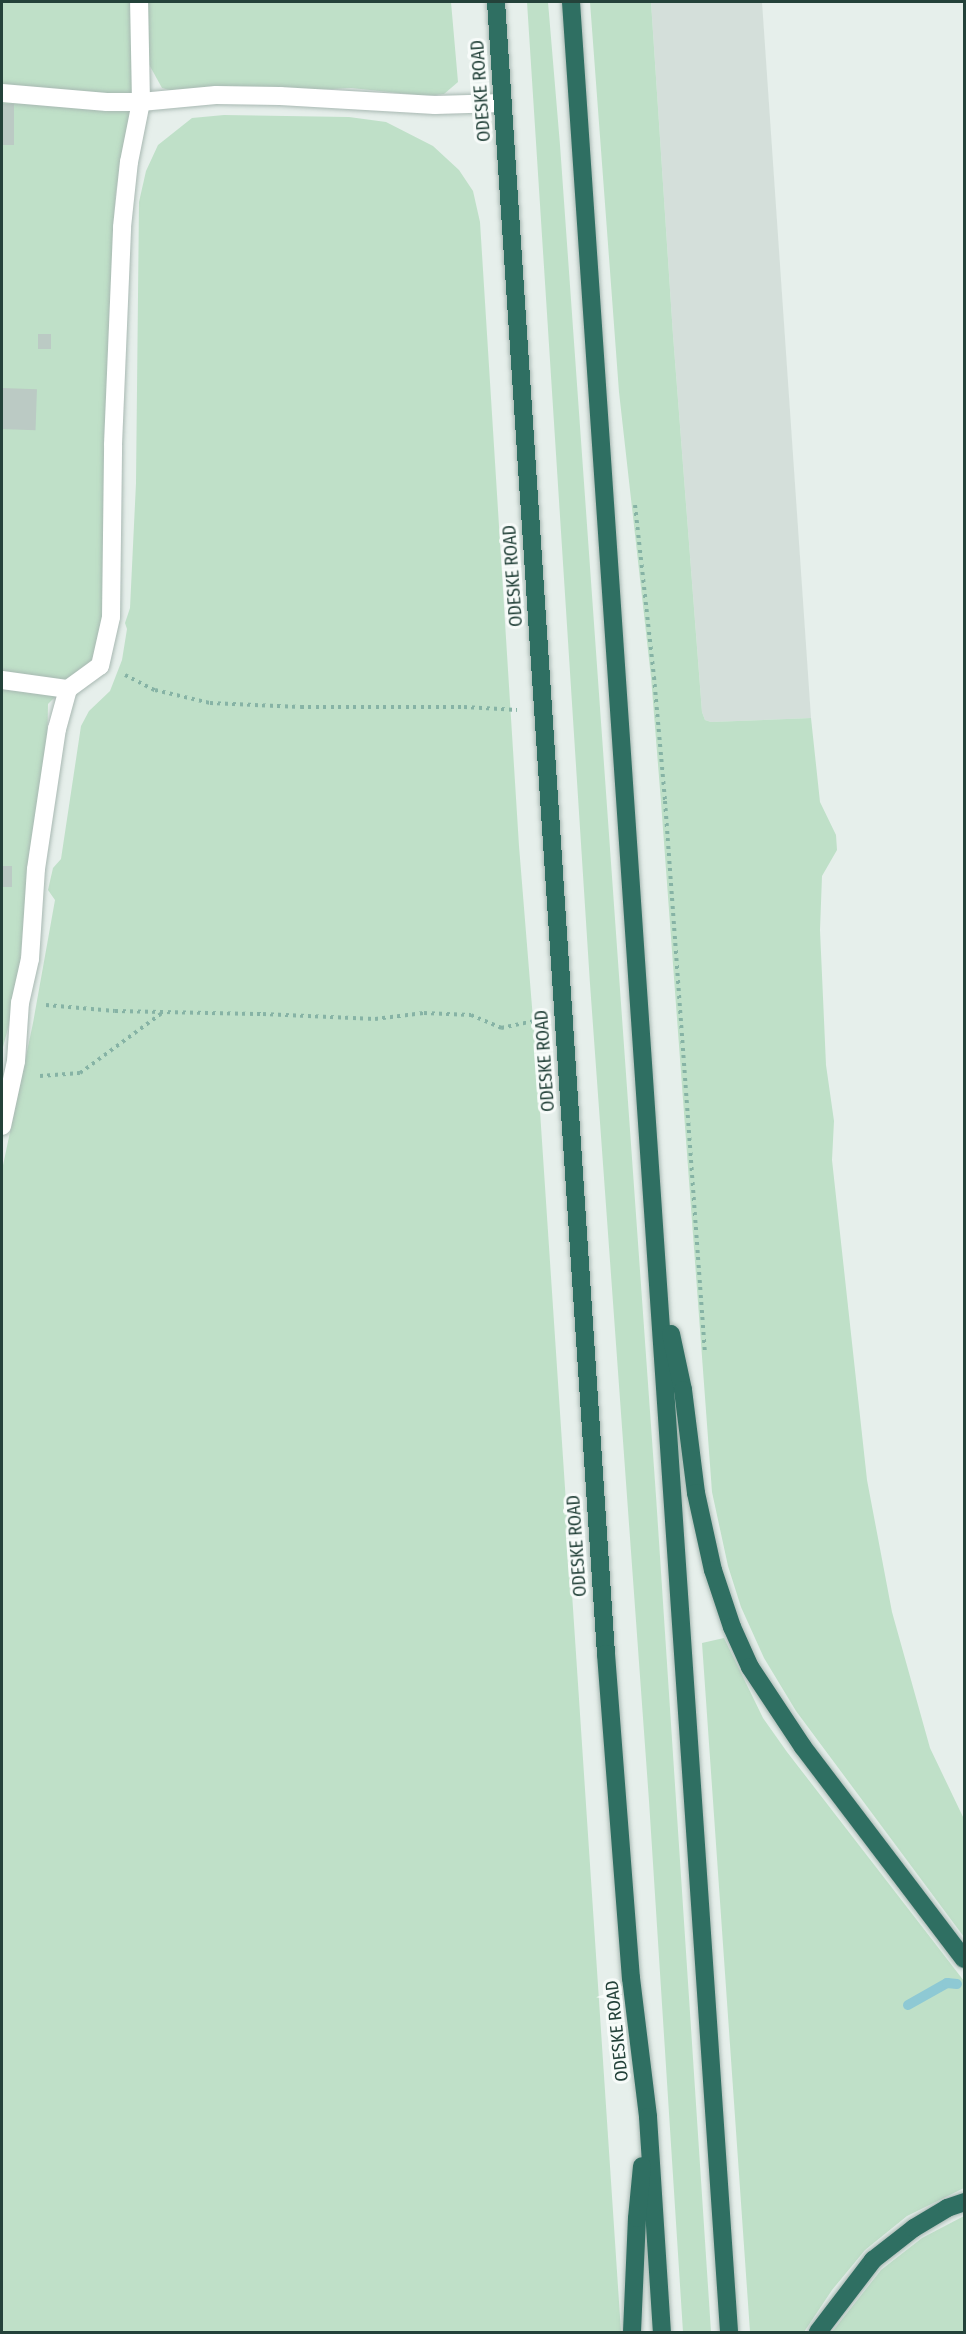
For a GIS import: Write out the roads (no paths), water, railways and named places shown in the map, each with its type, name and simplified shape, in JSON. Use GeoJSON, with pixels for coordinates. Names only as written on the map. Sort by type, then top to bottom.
{"type":"FeatureCollection","features":[{"type":"Feature","properties":{"kind":"highway","name":"ODESKE ROAD"},"geometry":{"type":"LineString","coordinates":[[496,2],[606,1654],[632,1978],[648,2117]]}},
{"type":"Feature","properties":{"kind":"highway"},"geometry":{"type":"LineString","coordinates":[[570,2],[729,2332]]}},
{"type":"Feature","properties":{"kind":"highway"},"geometry":{"type":"LineString","coordinates":[[657,1263],[682,1390],[699,1504],[712,1570],[732,1627],[750,1666],[791,1730],[964,1959]]}},
{"type":"Feature","properties":{"kind":"highway"},"geometry":{"type":"LineString","coordinates":[[632,2332],[637,2218],[648,2117]]}},
{"type":"Feature","properties":{"kind":"highway"},"geometry":{"type":"LineString","coordinates":[[648,2117],[662,2332]]}},
{"type":"Feature","properties":{"kind":"highway"},"geometry":{"type":"LineString","coordinates":[[818,2332],[873,2260],[914,2228],[947,2208],[964,2202]]}},
{"type":"Feature","properties":{"kind":"lane"},"geometry":{"type":"LineString","coordinates":[[2,1126],[20,1003],[30,959],[36,869],[57,729],[68,688],[100,666],[111,617],[113,445],[122,227],[129,162],[141,102],[139,2]]}},
{"type":"Feature","properties":{"kind":"lane"},"geometry":{"type":"LineString","coordinates":[[2,93],[141,102],[237,95],[435,105],[503,103]]}},
{"type":"Feature","properties":{"kind":"lane"},"geometry":{"type":"LineString","coordinates":[[2,680],[68,688]]}},
{"type":"Feature","properties":{"kind":"waterway"},"geometry":{"type":"LineString","coordinates":[[908,2005],[947,1983],[957,1984]]}}]}
